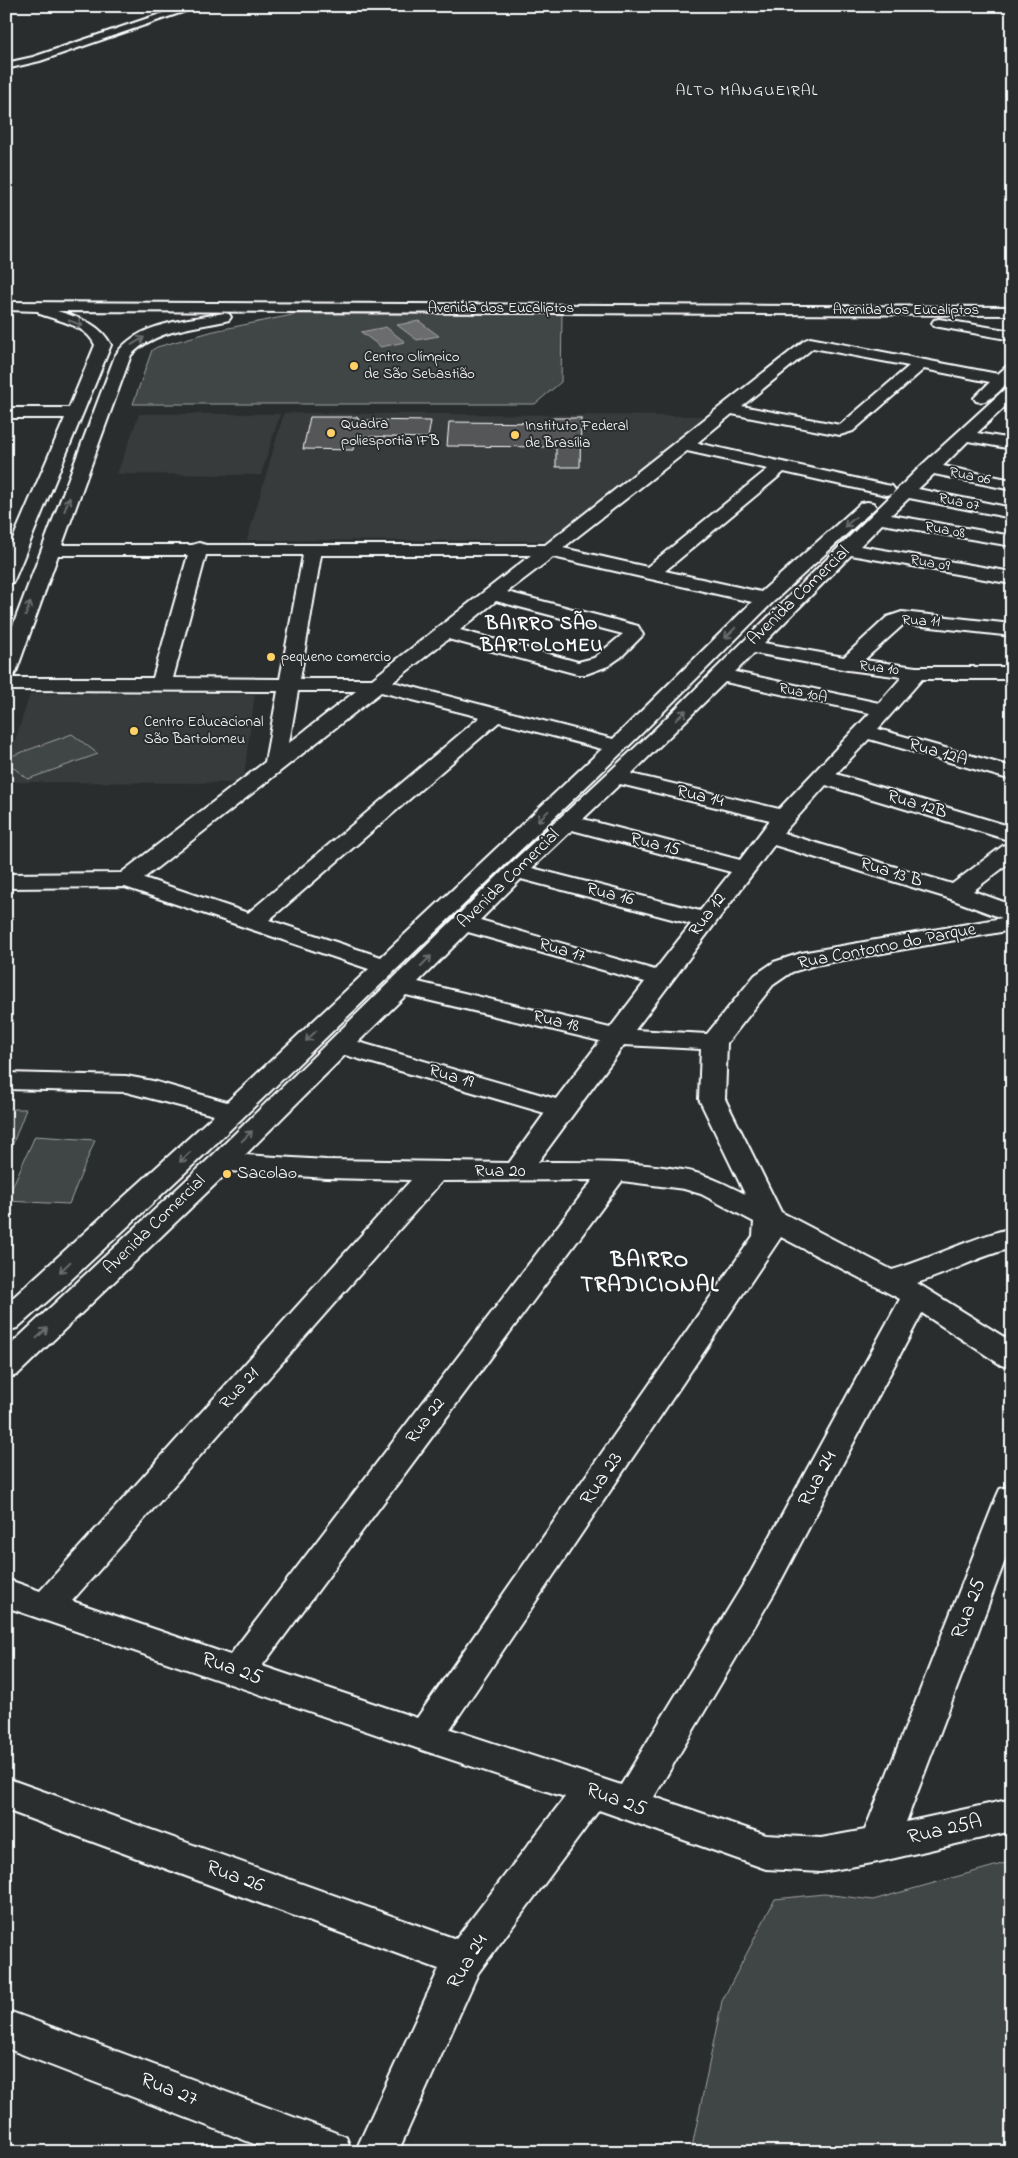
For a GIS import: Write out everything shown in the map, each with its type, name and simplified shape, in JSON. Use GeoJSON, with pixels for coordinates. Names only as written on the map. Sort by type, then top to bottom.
{"type":"FeatureCollection","features":[{"type":"Feature","properties":{"kind":"street"},"geometry":{"type":"LineString","coordinates":[[6,66],[36,59],[195,6]]}},
{"type":"Feature","properties":{"kind":"street","name":"Avenida dos Eucaliptos"},"geometry":{"type":"LineString","coordinates":[[6,306],[271,306],[796,311],[1012,309]]}},
{"type":"Feature","properties":{"kind":"street"},"geometry":{"type":"LineString","coordinates":[[6,578],[17,542],[103,345],[100,335],[90,328],[30,306]]}},
{"type":"Feature","properties":{"kind":"street"},"geometry":{"type":"LineString","coordinates":[[6,672],[116,370],[125,352],[133,344],[149,335],[271,306]]}},
{"type":"Feature","properties":{"kind":"street"},"geometry":{"type":"LineString","coordinates":[[869,310],[1012,336]]}},
{"type":"Feature","properties":{"kind":"street"},"geometry":{"type":"LineString","coordinates":[[796,311],[810,343]]}},
{"type":"Feature","properties":{"kind":"street"},"geometry":{"type":"LineString","coordinates":[[128,880],[730,409],[810,343],[922,363],[1007,389]]}},
{"type":"Feature","properties":{"kind":"street"},"geometry":{"type":"LineString","coordinates":[[730,409],[840,430],[847,428],[922,363]]}},
{"type":"Feature","properties":{"kind":"street"},"geometry":{"type":"LineString","coordinates":[[92,370],[116,370]]}},
{"type":"Feature","properties":{"kind":"street","name":"Avenida Comercial"},"geometry":{"type":"LineString","coordinates":[[6,1321],[49,1284],[233,1112],[635,728],[765,599],[966,436],[1007,389]]}},
{"type":"Feature","properties":{"kind":"street","name":"Avenida Comercial"},"geometry":{"type":"LineString","coordinates":[[6,1367],[222,1162],[516,871],[722,675],[848,549],[897,492],[1007,389]]}},
{"type":"Feature","properties":{"kind":"street"},"geometry":{"type":"LineString","coordinates":[[6,413],[73,414]]}},
{"type":"Feature","properties":{"kind":"street"},"geometry":{"type":"LineString","coordinates":[[966,436],[1012,444]]}},
{"type":"Feature","properties":{"kind":"street"},"geometry":{"type":"LineString","coordinates":[[684,445],[897,492]]}},
{"type":"Feature","properties":{"kind":"street"},"geometry":{"type":"LineString","coordinates":[[651,573],[780,467]]}},
{"type":"Feature","properties":{"kind":"street","name":"Rua 06"},"geometry":{"type":"LineString","coordinates":[[897,492],[1012,484]]}},
{"type":"Feature","properties":{"kind":"street","name":"Rua 07"},"geometry":{"type":"LineString","coordinates":[[897,492],[1012,513]]}},
{"type":"Feature","properties":{"kind":"street","name":"Rua 08"},"geometry":{"type":"LineString","coordinates":[[897,492],[1012,541]]}},
{"type":"Feature","properties":{"kind":"street"},"geometry":{"type":"LineString","coordinates":[[6,528],[17,542],[52,545],[199,548],[548,550],[765,599]]}},
{"type":"Feature","properties":{"kind":"street"},"geometry":{"type":"LineString","coordinates":[[162,683],[199,548]]}},
{"type":"Feature","properties":{"kind":"street"},"geometry":{"type":"LineString","coordinates":[[275,765],[313,549]]}},
{"type":"Feature","properties":{"kind":"street","name":"Rua 09"},"geometry":{"type":"LineString","coordinates":[[848,549],[1012,578]]}},
{"type":"Feature","properties":{"kind":"street"},"geometry":{"type":"LineString","coordinates":[[446,632],[577,668],[589,668],[599,665],[633,635],[631,630],[625,628],[493,594]]}},
{"type":"Feature","properties":{"kind":"street","name":"Rua 11"},"geometry":{"type":"LineString","coordinates":[[848,664],[894,621],[902,618],[1012,630]]}},
{"type":"Feature","properties":{"kind":"street","name":"Rua 10"},"geometry":{"type":"LineString","coordinates":[[749,646],[848,664],[916,673],[1012,673]]}},
{"type":"Feature","properties":{"kind":"street","name":"Rua 12"},"geometry":{"type":"LineString","coordinates":[[517,1172],[562,1109],[784,817],[916,673]]}},
{"type":"Feature","properties":{"kind":"street","name":"Rua 10A"},"geometry":{"type":"LineString","coordinates":[[722,675],[884,710]]}},
{"type":"Feature","properties":{"kind":"street"},"geometry":{"type":"LineString","coordinates":[[6,684],[379,685],[616,746]]}},
{"type":"Feature","properties":{"kind":"street"},"geometry":{"type":"LineString","coordinates":[[252,922],[494,716]]}},
{"type":"Feature","properties":{"kind":"street"},"geometry":{"type":"LineString","coordinates":[[635,728],[660,735]]}},
{"type":"Feature","properties":{"kind":"street","name":"Rua 12A"},"geometry":{"type":"LineString","coordinates":[[864,731],[1012,774]]}},
{"type":"Feature","properties":{"kind":"street","name":"Rua 12B"},"geometry":{"type":"LineString","coordinates":[[822,776],[1012,834]]}},
{"type":"Feature","properties":{"kind":"street","name":"Rua 14"},"geometry":{"type":"LineString","coordinates":[[616,777],[784,817]]}},
{"type":"Feature","properties":{"kind":"street"},"geometry":{"type":"LineString","coordinates":[[568,792],[592,799]]}},
{"type":"Feature","properties":{"kind":"street","name":"Rua 15"},"geometry":{"type":"LineString","coordinates":[[567,822],[744,868]]}},
{"type":"Feature","properties":{"kind":"street","name":"Rua 13 B"},"geometry":{"type":"LineString","coordinates":[[769,836],[956,893],[1012,913]]}},
{"type":"Feature","properties":{"kind":"street"},"geometry":{"type":"LineString","coordinates":[[956,893],[1012,850]]}},
{"type":"Feature","properties":{"kind":"street","name":"Rua 16"},"geometry":{"type":"LineString","coordinates":[[516,871],[705,920]]}},
{"type":"Feature","properties":{"kind":"street"},"geometry":{"type":"LineString","coordinates":[[6,881],[128,880],[384,966]]}},
{"type":"Feature","properties":{"kind":"street","name":"Rua 17"},"geometry":{"type":"LineString","coordinates":[[464,923],[660,979]]}},
{"type":"Feature","properties":{"kind":"street","name":"Rua Contorno do Parque"},"geometry":{"type":"LineString","coordinates":[[714,1042],[764,980],[783,967],[810,958],[1012,923]]}},
{"type":"Feature","properties":{"kind":"street","name":"Rua 18"},"geometry":{"type":"LineString","coordinates":[[401,986],[617,1037],[714,1042]]}},
{"type":"Feature","properties":{"kind":"street"},"geometry":{"type":"LineString","coordinates":[[334,1015],[352,1018],[361,1024]]}},
{"type":"Feature","properties":{"kind":"street"},"geometry":{"type":"LineString","coordinates":[[714,1042],[712,1099],[769,1218],[904,1288],[1012,1357]]}},
{"type":"Feature","properties":{"kind":"street","name":"Rua 19"},"geometry":{"type":"LineString","coordinates":[[339,1045],[562,1109]]}},
{"type":"Feature","properties":{"kind":"street"},"geometry":{"type":"LineString","coordinates":[[278,1068],[292,1076],[306,1078]]}},
{"type":"Feature","properties":{"kind":"street"},"geometry":{"type":"LineString","coordinates":[[6,1081],[126,1084],[144,1087],[233,1112]]}},
{"type":"Feature","properties":{"kind":"street","name":"Rua 20"},"geometry":{"type":"LineString","coordinates":[[222,1162],[326,1169],[434,1172],[615,1171],[688,1180],[710,1188],[769,1218]]}},
{"type":"Feature","properties":{"kind":"street","name":"Rua 22"},"geometry":{"type":"LineString","coordinates":[[238,1671],[615,1171]]}},
{"type":"Feature","properties":{"kind":"street","name":"Rua 21"},"geometry":{"type":"LineString","coordinates":[[47,1606],[434,1172]]}},
{"type":"Feature","properties":{"kind":"street","name":"Rua 23"},"geometry":{"type":"LineString","coordinates":[[425,1736],[767,1237],[769,1218]]}},
{"type":"Feature","properties":{"kind":"street"},"geometry":{"type":"LineString","coordinates":[[904,1288],[922,1272],[991,1243],[1012,1238]]}},
{"type":"Feature","properties":{"kind":"street","name":"Rua 24"},"geometry":{"type":"LineString","coordinates":[[629,1805],[764,1580],[904,1288]]}},
{"type":"Feature","properties":{"kind":"street","name":"Rua 25"},"geometry":{"type":"LineString","coordinates":[[6,1593],[425,1736],[592,1790],[629,1805],[766,1852],[821,1855],[878,1845],[1012,1498]]}},
{"type":"Feature","properties":{"kind":"street","name":"Rua 24"},"geometry":{"type":"LineString","coordinates":[[376,2152],[464,1960],[592,1790]]}},
{"type":"Feature","properties":{"kind":"street","name":"Rua 26"},"geometry":{"type":"LineString","coordinates":[[6,1794],[464,1960]]}},
{"type":"Feature","properties":{"kind":"street","name":"Rua 25A"},"geometry":{"type":"LineString","coordinates":[[878,1845],[1012,1815]]}},
{"type":"Feature","properties":{"kind":"street","name":"Rua 27"},"geometry":{"type":"LineString","coordinates":[[6,2029],[331,2152]]}},
{"type":"Feature","properties":{"kind":"shaded area","name":"Centro Olímpico de São Sebastião"},"geometry":{"type":"Polygon","coordinates":[[[297,314],[562,314],[561,382],[535,404],[133,404],[152,350],[157,347],[214,331],[297,314]]]}},
{"type":"Feature","properties":{"kind":"shaded area"},"geometry":{"type":"Polygon","coordinates":[[[419,321],[439,336],[417,340],[397,325],[419,321]]]}},
{"type":"Feature","properties":{"kind":"shaded area"},"geometry":{"type":"Polygon","coordinates":[[[386,327],[405,342],[381,347],[361,332],[386,327]]]}},
{"type":"Feature","properties":{"kind":"shaded area"},"geometry":{"type":"Polygon","coordinates":[[[284,413],[713,416],[547,541],[247,540],[284,413]]]}},
{"type":"Feature","properties":{"kind":"shaded area"},"geometry":{"type":"Polygon","coordinates":[[[139,414],[280,414],[261,475],[117,474],[139,414]]]}},
{"type":"Feature","properties":{"kind":"shaded area","name":"Centro Educacional São Bartolomeu"},"geometry":{"type":"Polygon","coordinates":[[[30,694],[255,694],[244,775],[234,783],[6,782],[6,768],[30,694]]]}},
{"type":"Feature","properties":{"kind":"shaded area"},"geometry":{"type":"Polygon","coordinates":[[[72,734],[98,754],[28,779],[6,762],[6,758],[72,734]]]}},
{"type":"Feature","properties":{"kind":"shaded area"},"geometry":{"type":"Polygon","coordinates":[[[6,1109],[26,1109],[6,1162],[6,1109]]]}},
{"type":"Feature","properties":{"kind":"shaded area"},"geometry":{"type":"Polygon","coordinates":[[[35,1136],[95,1140],[69,1204],[6,1201],[35,1136]]]}},
{"type":"Feature","properties":{"kind":"shaded area"},"geometry":{"type":"Polygon","coordinates":[[[1009,1862],[1012,1863],[1012,2152],[691,2152],[722,2001],[775,1899],[824,1894],[873,1900],[1009,1862]]]}},
{"type":"Feature","properties":{"kind":"building"},"geometry":{"type":"Polygon","coordinates":[[[310,417],[358,417],[358,420],[431,421],[428,438],[355,436],[353,450],[303,449],[310,417]]]}},
{"type":"Feature","properties":{"kind":"building","name":"Instituto Federal de Brasília"},"geometry":{"type":"Polygon","coordinates":[[[553,418],[581,418],[580,467],[556,467],[556,449],[553,447],[447,446],[449,422],[553,423],[553,418]]]}},
{"type":"Feature","properties":{"kind":"place","name":"Centro Olímpico de São Sebastião"},"geometry":{"type":"Point","coordinates":[354,366]}},
{"type":"Feature","properties":{"kind":"place","name":"Quadra poliesportia IFB"},"geometry":{"type":"Point","coordinates":[331,433]}},
{"type":"Feature","properties":{"kind":"place","name":"Instituto Federal de Brasília"},"geometry":{"type":"Point","coordinates":[515,435]}},
{"type":"Feature","properties":{"kind":"place","name":"pequeno comercio"},"geometry":{"type":"Point","coordinates":[271,657]}},
{"type":"Feature","properties":{"kind":"place","name":"Centro Educacional São Bartolomeu"},"geometry":{"type":"Point","coordinates":[134,731]}},
{"type":"Feature","properties":{"kind":"place","name":"Sacolao"},"geometry":{"type":"Point","coordinates":[227,1174]}},
{"type":"Feature","properties":{"kind":"district","name":"ALTO MANGUEIRAL"},"geometry":{"type":"Point","coordinates":[747,91]}},
{"type":"Feature","properties":{"kind":"district","name":"BAIRRO SÃO BARTOLOMEU"},"geometry":{"type":"Point","coordinates":[542,635]}},
{"type":"Feature","properties":{"kind":"district","name":"BAIRRO TRADICIONAL"},"geometry":{"type":"Point","coordinates":[650,1274]}}]}
